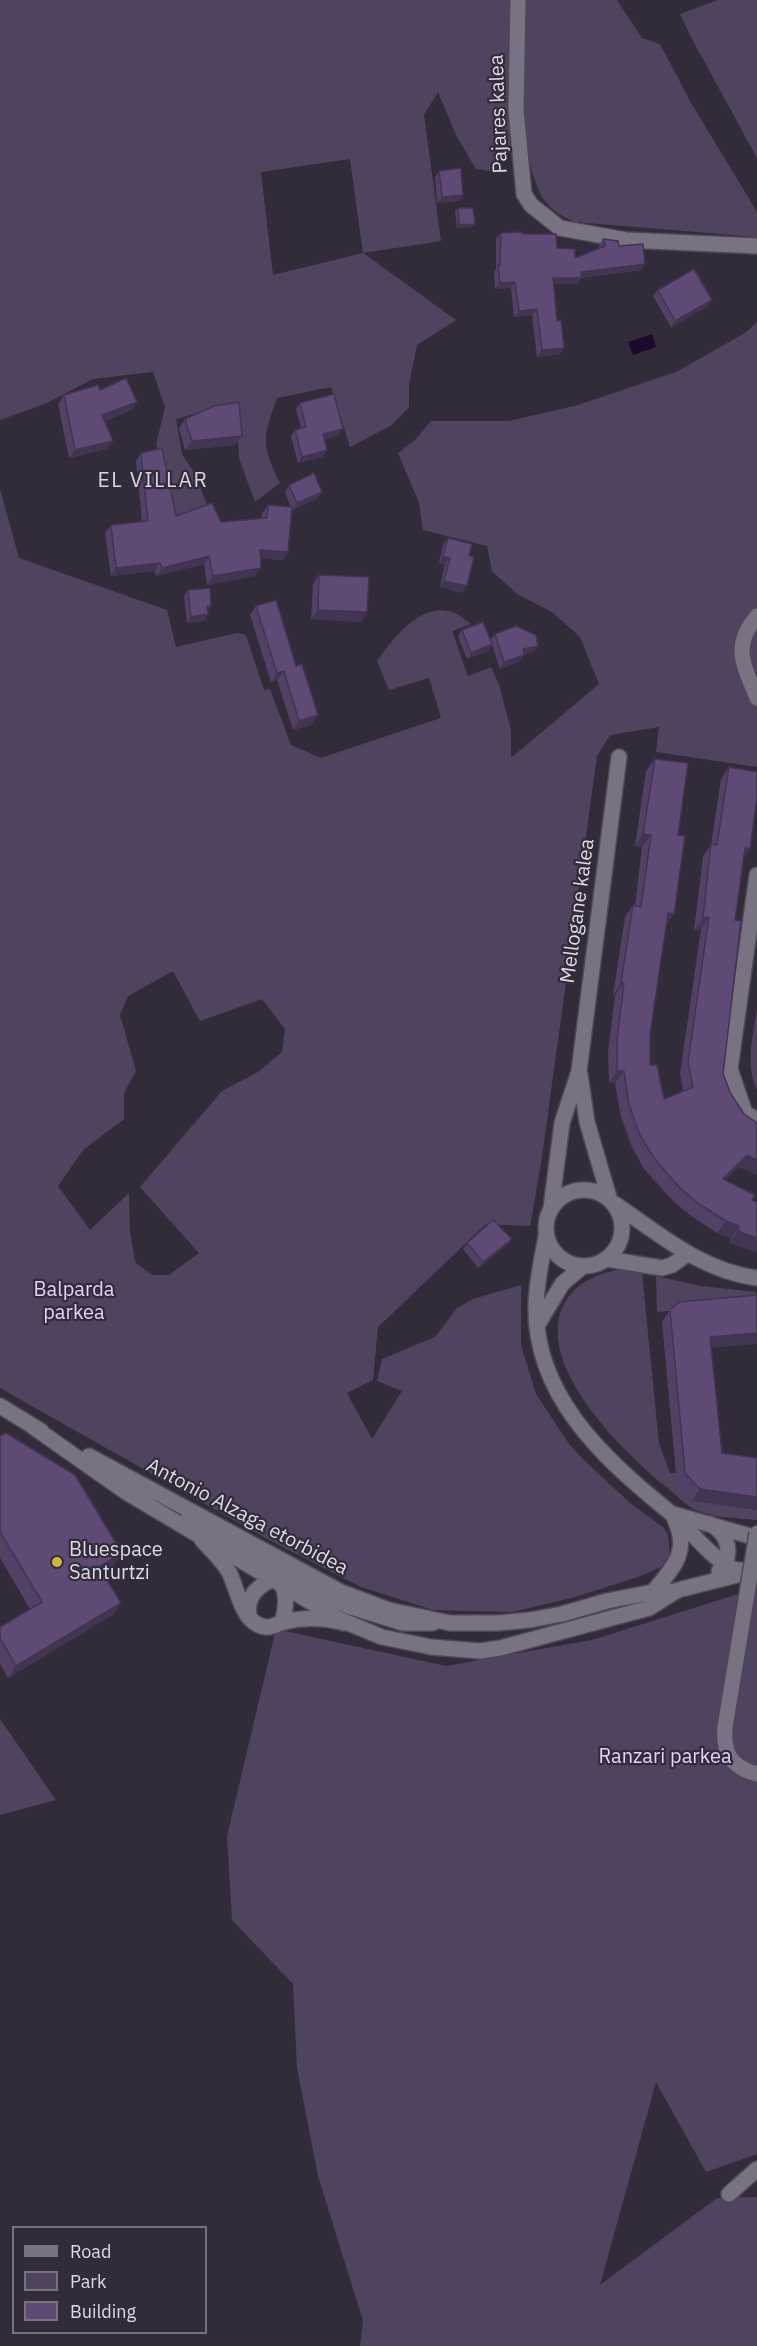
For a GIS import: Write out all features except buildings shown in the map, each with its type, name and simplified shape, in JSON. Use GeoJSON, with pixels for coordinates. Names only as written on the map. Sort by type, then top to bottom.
{"type":"FeatureCollection","features":[{"type":"Feature","properties":{"kind":"street","name":"Pajares kalea"},"geometry":{"type":"LineString","coordinates":[[518,0],[516,110],[524,194],[531,205],[560,228],[626,240],[757,246]]}},
{"type":"Feature","properties":{"kind":"street"},"geometry":{"type":"LineString","coordinates":[[757,616],[746,630],[740,652],[742,663],[757,698]]}},
{"type":"Feature","properties":{"kind":"street","name":"Mellogane kalea"},"geometry":{"type":"LineString","coordinates":[[551,1208],[562,1123],[579,1071],[619,758]]}},
{"type":"Feature","properties":{"kind":"street"},"geometry":{"type":"LineString","coordinates":[[757,875],[730,1069],[745,1113],[757,1120]]}},
{"type":"Feature","properties":{"kind":"street","name":"Mellogane kalea"},"geometry":{"type":"LineString","coordinates":[[579,1071],[587,1122],[611,1200]]}},
{"type":"Feature","properties":{"kind":"street"},"geometry":{"type":"LineString","coordinates":[[752,1571],[734,1570],[724,1564],[673,1514],[600,1452],[578,1426],[559,1397],[549,1374],[537,1327],[538,1283],[546,1236],[546,1222],[551,1208],[558,1199],[568,1192],[580,1189],[592,1190],[611,1200],[687,1254],[712,1265],[757,1278]]}},
{"type":"Feature","properties":{"kind":"street"},"geometry":{"type":"LineString","coordinates":[[546,1236],[551,1248],[570,1264],[594,1265],[607,1259],[616,1250],[622,1238],[623,1225],[620,1212],[611,1200]]}},
{"type":"Feature","properties":{"kind":"street"},"geometry":{"type":"LineString","coordinates":[[607,1259],[662,1268],[672,1265],[687,1254]]}},
{"type":"Feature","properties":{"kind":"street"},"geometry":{"type":"LineString","coordinates":[[537,1327],[562,1284],[583,1266]]}},
{"type":"Feature","properties":{"kind":"street","name":"Antonio Alzaga etorbidea"},"geometry":{"type":"LineString","coordinates":[[0,1406],[126,1492],[348,1623],[382,1637],[431,1647],[480,1650],[500,1648],[649,1608],[678,1590],[752,1571]]}},
{"type":"Feature","properties":{"kind":"street","name":"Antonio Alzaga etorbidea"},"geometry":{"type":"LineString","coordinates":[[32,1426],[341,1592],[389,1610],[450,1623]]}},
{"type":"Feature","properties":{"kind":"street"},"geometry":{"type":"LineString","coordinates":[[182,1505],[195,1521],[266,1562],[276,1572],[285,1610],[282,1622]]}},
{"type":"Feature","properties":{"kind":"street"},"geometry":{"type":"LineString","coordinates":[[673,1514],[757,1539]]}},
{"type":"Feature","properties":{"kind":"street"},"geometry":{"type":"LineString","coordinates":[[653,1592],[673,1569],[679,1558],[682,1543],[673,1514]]}},
{"type":"Feature","properties":{"kind":"street"},"geometry":{"type":"LineString","coordinates":[[249,1616],[247,1605],[253,1593],[264,1584],[278,1581],[287,1575],[348,1606],[403,1623],[530,1620],[653,1592],[678,1590],[710,1578],[724,1564],[728,1556],[728,1545],[723,1534],[710,1524]]}},
{"type":"Feature","properties":{"kind":"street"},"geometry":{"type":"LineString","coordinates":[[757,1533],[724,1744],[729,1757],[738,1766],[757,1774]]}},
{"type":"Feature","properties":{"kind":"street"},"geometry":{"type":"LineString","coordinates":[[198,1535],[230,1573],[236,1595],[256,1623],[266,1628],[274,1627],[282,1622],[307,1619],[348,1623]]}},
{"type":"Feature","properties":{"kind":"street"},"geometry":{"type":"LineString","coordinates":[[729,2194],[757,2169]]}},
{"type":"Feature","properties":{"kind":"green space"},"geometry":{"type":"Polygon","coordinates":[[[0,0],[617,0],[642,38],[660,44],[690,101],[757,212],[757,237],[575,222],[548,205],[535,182],[529,160],[504,149],[490,171],[476,169],[456,135],[438,92],[424,115],[441,241],[363,253],[456,320],[417,345],[409,384],[409,407],[392,425],[350,447],[331,387],[277,398],[269,422],[266,441],[270,459],[280,483],[255,502],[239,458],[236,403],[176,419],[182,454],[196,476],[208,507],[177,518],[156,445],[165,407],[153,372],[93,379],[47,403],[0,420],[0,0]],[[350,159],[261,172],[273,275],[363,253],[350,159]]]}},
{"type":"Feature","properties":{"kind":"green space"},"geometry":{"type":"Polygon","coordinates":[[[718,0],[757,0],[757,158],[680,14],[718,0]]]}},
{"type":"Feature","properties":{"kind":"green space","name":"Balparda parkea"},"geometry":{"type":"Polygon","coordinates":[[[757,322],[757,767],[656,752],[659,727],[610,735],[597,756],[541,1164],[530,1226],[486,1224],[378,1327],[373,1380],[347,1393],[372,1439],[402,1391],[377,1381],[382,1359],[435,1337],[457,1308],[473,1299],[521,1285],[521,1345],[536,1394],[569,1444],[584,1460],[630,1503],[664,1528],[668,1535],[670,1555],[661,1567],[638,1577],[572,1598],[512,1612],[433,1610],[361,1587],[269,1540],[0,1388],[0,489],[19,558],[167,610],[176,647],[237,633],[246,635],[264,690],[270,689],[291,745],[321,758],[441,718],[429,678],[389,690],[377,661],[401,632],[421,616],[443,610],[457,614],[471,624],[452,631],[468,676],[491,667],[499,685],[511,730],[511,758],[599,684],[580,637],[552,612],[517,594],[492,571],[487,546],[423,530],[419,503],[398,453],[416,439],[431,421],[509,421],[578,405],[676,372],[745,333],[757,322]],[[173,971],[128,996],[120,1015],[136,1071],[124,1093],[124,1119],[83,1150],[58,1186],[90,1230],[129,1193],[130,1231],[135,1262],[152,1275],[169,1275],[199,1253],[140,1187],[222,1091],[258,1072],[282,1052],[285,1029],[262,999],[200,1021],[173,971]]]}},
{"type":"Feature","properties":{"kind":"green space"},"geometry":{"type":"Polygon","coordinates":[[[757,1008],[757,1090],[751,1070],[751,1060],[757,1008]]]}},
{"type":"Feature","properties":{"kind":"green space"},"geometry":{"type":"Polygon","coordinates":[[[623,1269],[642,1273],[659,1443],[670,1473],[676,1473],[677,1485],[757,1509],[757,1520],[712,1515],[693,1509],[685,1503],[627,1452],[588,1406],[572,1380],[561,1355],[558,1330],[563,1306],[574,1291],[588,1280],[623,1269]]]}},
{"type":"Feature","properties":{"kind":"green space"},"geometry":{"type":"Polygon","coordinates":[[[656,1276],[701,1286],[756,1292],[757,1303],[657,1312],[656,1276]]]}},
{"type":"Feature","properties":{"kind":"green space","name":"Ranzari parkea"},"geometry":{"type":"Polygon","coordinates":[[[757,1588],[757,2154],[706,2172],[656,2082],[600,2285],[717,2198],[757,2197],[757,2346],[360,2346],[363,2321],[318,2176],[297,2068],[293,1984],[232,1920],[227,1836],[276,1629],[446,1666],[592,1640],[757,1588]]]}},
{"type":"Feature","properties":{"kind":"green space"},"geometry":{"type":"Polygon","coordinates":[[[0,1719],[56,1800],[0,1815],[0,1719]]]}},
{"type":"Feature","properties":{"kind":"shaded area"},"geometry":{"type":"Polygon","coordinates":[[[652,334],[656,347],[633,355],[628,342],[652,334]]]}},
{"type":"Feature","properties":{"kind":"place","name":"Bluespace Santurtzi"},"geometry":{"type":"Point","coordinates":[57,1562]}},
{"type":"Feature","properties":{"kind":"district","name":"EL VILLAR"},"geometry":{"type":"Point","coordinates":[153,481]}}]}
